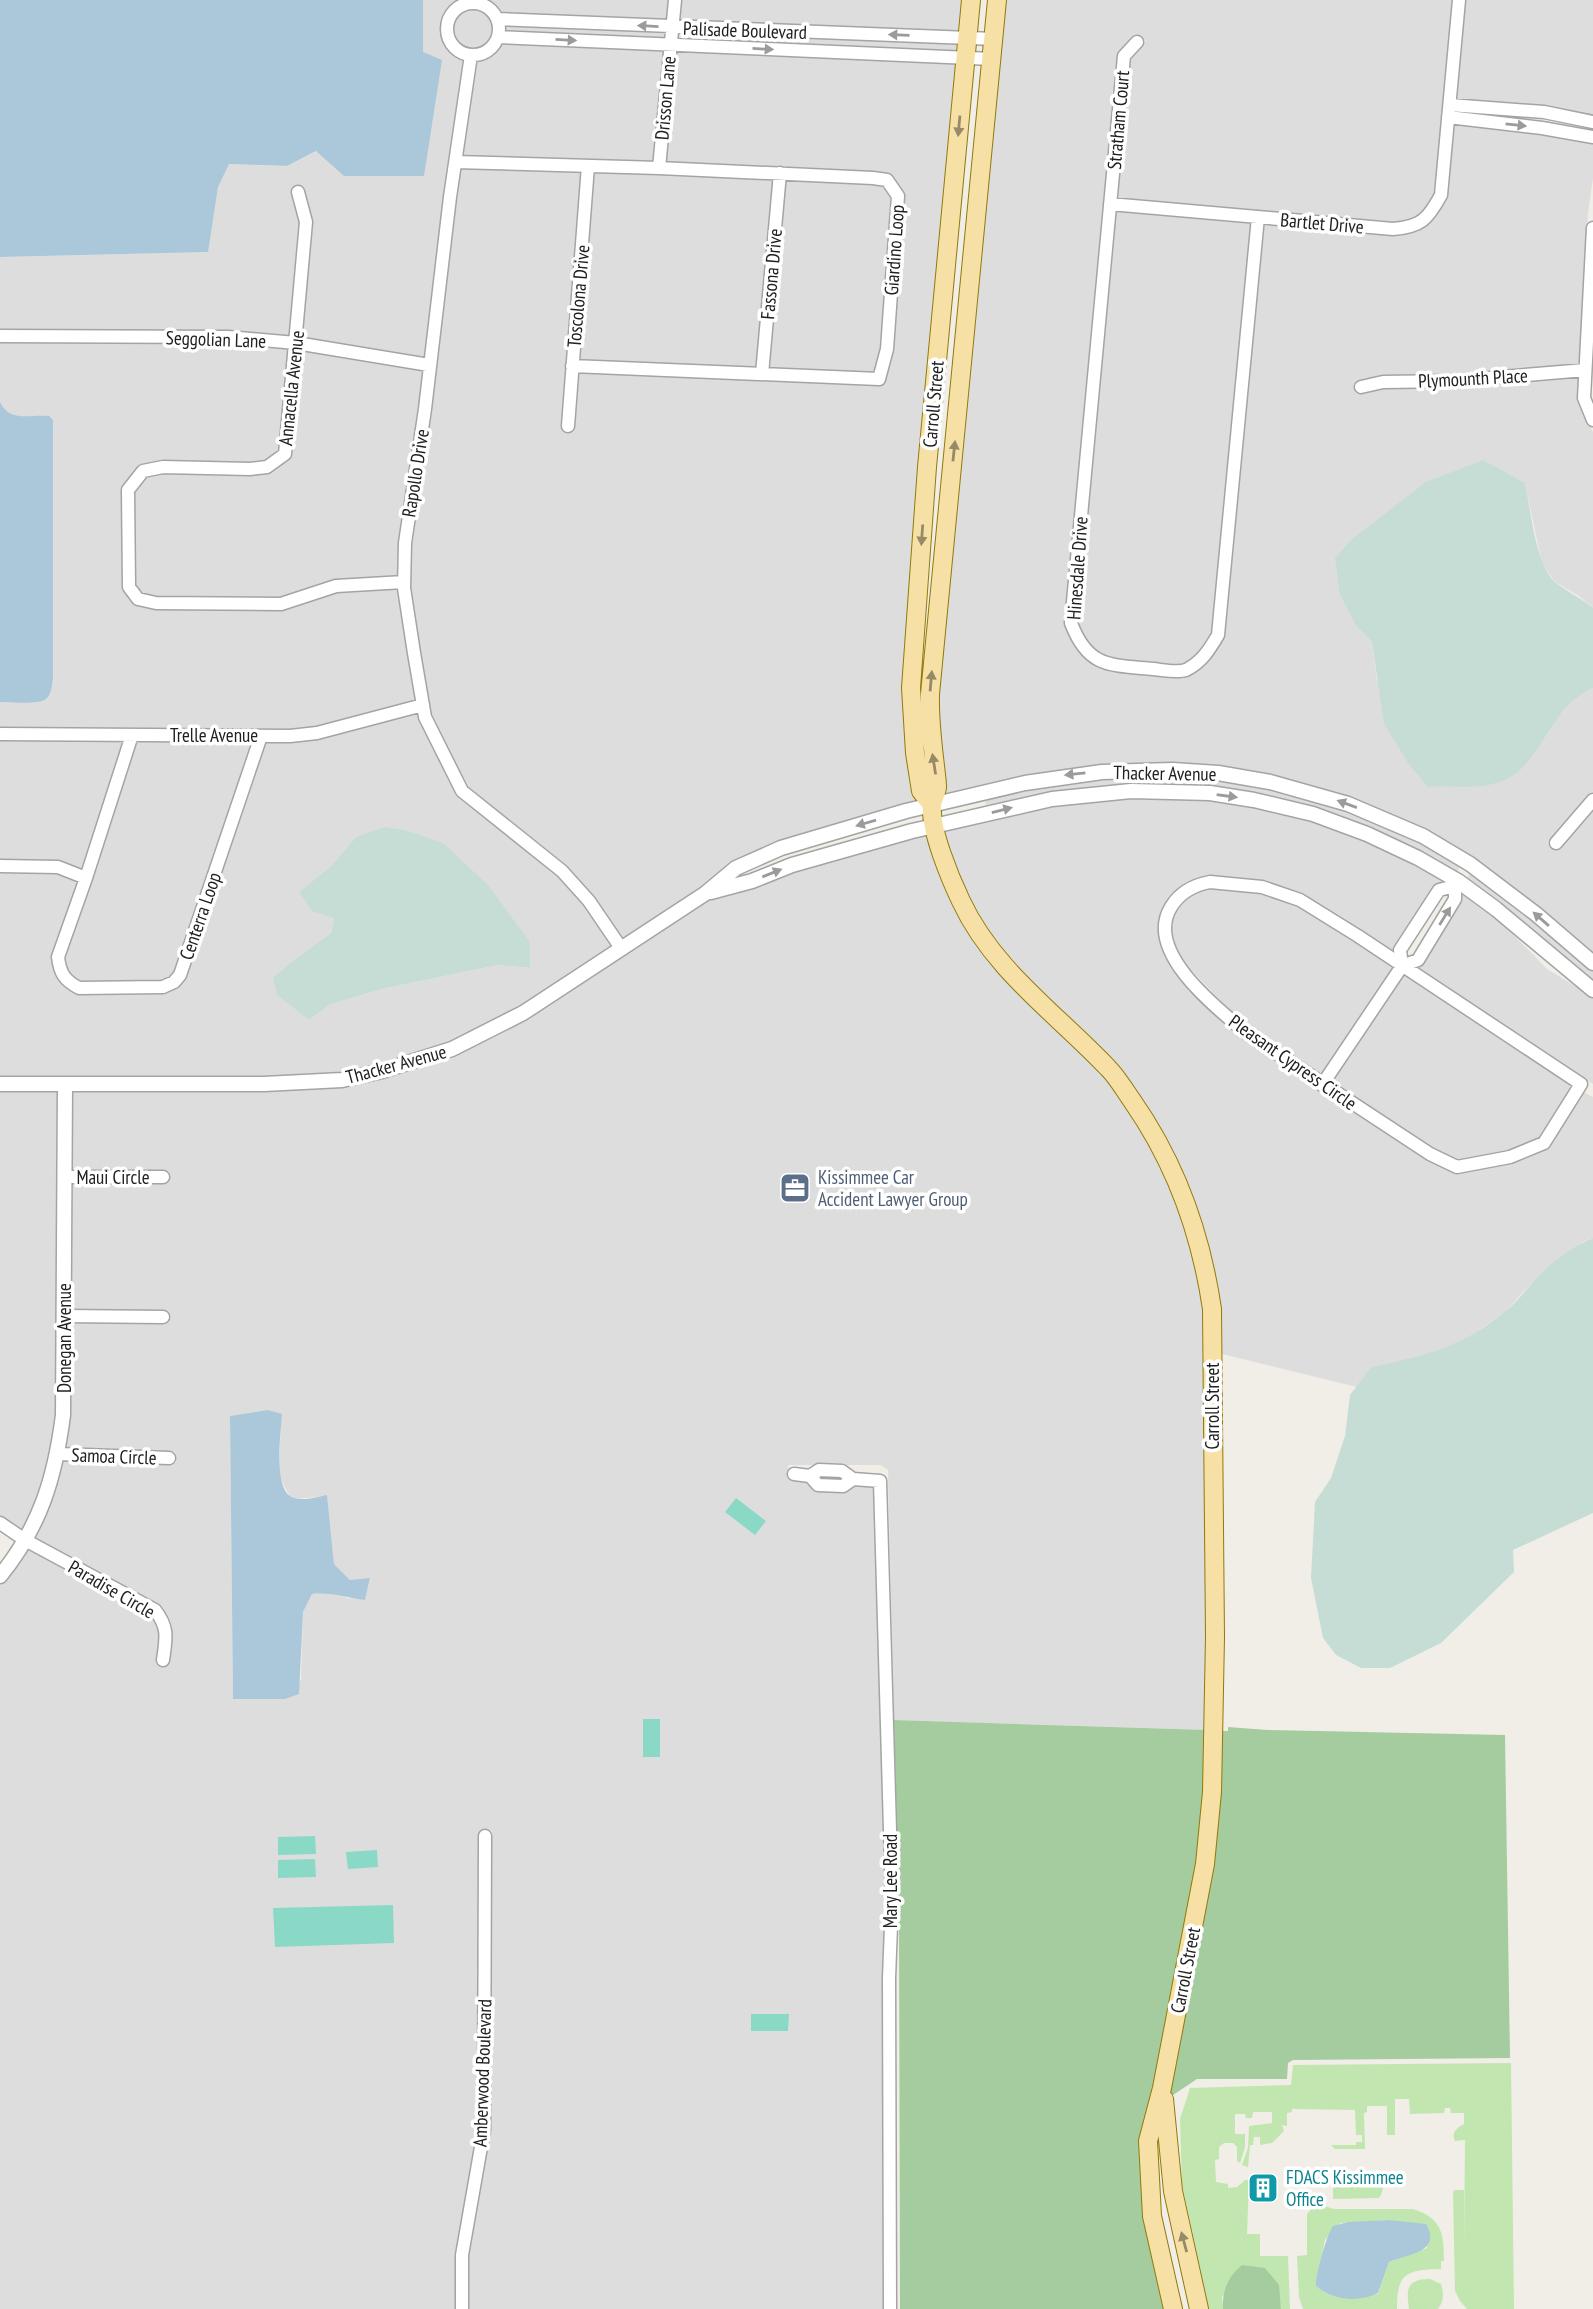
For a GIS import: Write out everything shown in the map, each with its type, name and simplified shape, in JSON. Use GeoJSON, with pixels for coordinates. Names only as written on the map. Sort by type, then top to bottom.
{"type":"FeatureCollection","features":[{"type":"Feature","properties":{"kind":"main road","name":"Carroll Street"},"geometry":{"type":"LineString","coordinates":[[971,0],[927,467],[911,688],[915,753],[921,791],[932,805],[939,844],[961,902],[991,949],[1019,982],[1110,1070],[1150,1126],[1174,1172],[1193,1221],[1212,1309],[1215,1637],[1212,1792],[1205,1864],[1162,2088],[1148,2141],[1152,2216],[1174,2309]]}},
{"type":"Feature","properties":{"kind":"main road","name":"Carroll Street"},"geometry":{"type":"LineString","coordinates":[[932,805],[938,788],[929,722],[935,640],[997,0]]}},
{"type":"Feature","properties":{"kind":"main road"},"geometry":{"type":"LineString","coordinates":[[927,467],[941,486],[929,625],[935,640]]}},
{"type":"Feature","properties":{"kind":"main road","name":"Carroll Street"},"geometry":{"type":"LineString","coordinates":[[1162,2088],[1173,2191],[1199,2309]]}},
{"type":"Feature","properties":{"kind":"street","name":"Drisson Lane"},"geometry":{"type":"LineString","coordinates":[[659,168],[674,0]]}},
{"type":"Feature","properties":{"kind":"street"},"geometry":{"type":"LineString","coordinates":[[1449,111],[1459,0]]}},
{"type":"Feature","properties":{"kind":"street"},"geometry":{"type":"LineString","coordinates":[[473,1],[492,10],[497,19],[498,37],[492,47],[482,53],[471,55],[460,51],[452,44],[447,33],[453,12],[473,1]]}},
{"type":"Feature","properties":{"kind":"street","name":"Palisade Boulevard"},"geometry":{"type":"LineString","coordinates":[[497,19],[994,39]]}},
{"type":"Feature","properties":{"kind":"street","name":"Palisade Boulevard"},"geometry":{"type":"LineString","coordinates":[[498,37],[992,60]]}},
{"type":"Feature","properties":{"kind":"street","name":"Stratham Court"},"geometry":{"type":"LineString","coordinates":[[1110,204],[1124,56],[1137,41]]}},
{"type":"Feature","properties":{"kind":"street","name":"Rapollo Drive"},"geometry":{"type":"LineString","coordinates":[[471,55],[405,543],[404,582],[425,717],[462,791],[536,848],[574,882],[621,948]]}},
{"type":"Feature","properties":{"kind":"street"},"geometry":{"type":"LineString","coordinates":[[1449,111],[1544,112],[1593,122]]}},
{"type":"Feature","properties":{"kind":"street"},"geometry":{"type":"LineString","coordinates":[[1449,111],[1593,137]]}},
{"type":"Feature","properties":{"kind":"street","name":"Bartlet Drive"},"geometry":{"type":"LineString","coordinates":[[1110,204],[1393,229],[1413,228],[1430,215],[1441,195],[1449,111]]}},
{"type":"Feature","properties":{"kind":"street","name":"Giardino Loop"},"geometry":{"type":"LineString","coordinates":[[456,162],[873,178],[887,180],[894,188],[899,207],[888,336],[879,379],[572,366]]}},
{"type":"Feature","properties":{"kind":"street","name":"Toscolona Drive"},"geometry":{"type":"LineString","coordinates":[[568,426],[588,166]]}},
{"type":"Feature","properties":{"kind":"street","name":"Fassona Drive"},"geometry":{"type":"LineString","coordinates":[[762,374],[780,173]]}},
{"type":"Feature","properties":{"kind":"street","name":"Annacella Avenue"},"geometry":{"type":"LineString","coordinates":[[298,192],[306,222],[285,454],[267,467],[163,467],[143,471],[128,490],[129,587],[138,599],[156,603],[281,604],[336,586],[404,582]]}},
{"type":"Feature","properties":{"kind":"street","name":"Hinesdale Drive"},"geometry":{"type":"LineString","coordinates":[[1110,204],[1071,623],[1078,642],[1092,657],[1110,665],[1183,671],[1204,658],[1218,635],[1258,217]]}},
{"type":"Feature","properties":{"kind":"street"},"geometry":{"type":"LineString","coordinates":[[1593,228],[1584,398],[1593,420]]}},
{"type":"Feature","properties":{"kind":"street","name":"Seggolian Lane"},"geometry":{"type":"LineString","coordinates":[[0,336],[228,337],[296,343],[429,365]]}},
{"type":"Feature","properties":{"kind":"street","name":"Plymounth Place"},"geometry":{"type":"LineString","coordinates":[[1361,387],[1383,382],[1454,381],[1585,370]]}},
{"type":"Feature","properties":{"kind":"street","name":"Trelle Avenue"},"geometry":{"type":"LineString","coordinates":[[0,734],[290,736],[317,733],[423,705]]}},
{"type":"Feature","properties":{"kind":"street","name":"Centerra Loop"},"geometry":{"type":"LineString","coordinates":[[132,735],[58,957],[60,970],[67,982],[79,988],[163,987],[174,982],[180,975],[261,736]]}},
{"type":"Feature","properties":{"kind":"street","name":"Thacker Avenue"},"geometry":{"type":"LineString","coordinates":[[0,1084],[264,1084],[342,1080],[382,1072],[452,1049],[523,1013],[706,893],[736,868],[781,848],[932,805],[1061,776],[1134,770],[1210,772],[1270,782],[1348,804],[1423,836],[1469,864],[1536,914],[1593,963]]}},
{"type":"Feature","properties":{"kind":"street","name":"Thacker Avenue"},"geometry":{"type":"LineString","coordinates":[[706,893],[752,881],[818,857],[936,826],[1073,795],[1131,791],[1210,793],[1290,808],[1345,825],[1400,848],[1496,909],[1593,990]]}},
{"type":"Feature","properties":{"kind":"street"},"geometry":{"type":"LineString","coordinates":[[1556,843],[1593,800]]}},
{"type":"Feature","properties":{"kind":"street"},"geometry":{"type":"LineString","coordinates":[[1322,1085],[1402,966],[1418,960],[1455,899],[1456,883],[1469,864]]}},
{"type":"Feature","properties":{"kind":"street"},"geometry":{"type":"LineString","coordinates":[[0,866],[58,867],[86,878]]}},
{"type":"Feature","properties":{"kind":"street","name":"Pleasant Cypress Circle"},"geometry":{"type":"LineString","coordinates":[[1210,882],[1262,887],[1284,893],[1319,911],[1402,966],[1587,1087],[1544,1143],[1510,1157],[1457,1167],[1430,1154],[1322,1085],[1226,1016],[1171,957],[1165,941],[1164,926],[1168,911],[1175,900],[1197,884],[1210,882]]}},
{"type":"Feature","properties":{"kind":"street"},"geometry":{"type":"LineString","coordinates":[[1402,966],[1400,950],[1426,909],[1439,890],[1456,883]]}},
{"type":"Feature","properties":{"kind":"street","name":"Donegan Avenue"},"geometry":{"type":"LineString","coordinates":[[0,1576],[36,1522],[58,1454],[63,1415],[65,1084]]}},
{"type":"Feature","properties":{"kind":"street","name":"Maui Circle"},"geometry":{"type":"LineString","coordinates":[[64,1177],[163,1177]]}},
{"type":"Feature","properties":{"kind":"street"},"geometry":{"type":"LineString","coordinates":[[64,1316],[163,1317]]}},
{"type":"Feature","properties":{"kind":"street","name":"Samoa Circle"},"geometry":{"type":"LineString","coordinates":[[58,1454],[169,1458]]}},
{"type":"Feature","properties":{"kind":"street","name":"Mary Lee Road"},"geometry":{"type":"LineString","coordinates":[[794,1474],[810,1476],[818,1485],[843,1486],[853,1479],[880,1481],[892,1900],[889,1978],[890,2309]]}},
{"type":"Feature","properties":{"kind":"street","name":"Paradise Circle"},"geometry":{"type":"LineString","coordinates":[[0,1523],[25,1540],[155,1610],[165,1622],[163,1660]]}},
{"type":"Feature","properties":{"kind":"street","name":"Amberwood Boulevard"},"geometry":{"type":"LineString","coordinates":[[462,2309],[462,2255],[484,2130],[485,1836]]}},
{"type":"Feature","properties":{"kind":"shaded area"},"geometry":{"type":"Polygon","coordinates":[[[0,0],[423,0],[423,52],[442,60],[424,176],[344,176],[316,151],[287,166],[229,164],[218,187],[208,252],[0,257],[0,0]]]}},
{"type":"Feature","properties":{"kind":"shaded area"},"geometry":{"type":"Polygon","coordinates":[[[423,0],[965,0],[914,562],[922,802],[818,830],[703,888],[623,940],[579,879],[536,841],[528,848],[558,874],[584,904],[613,946],[520,1008],[450,1044],[410,1057],[341,1074],[264,1078],[0,1078],[0,257],[207,252],[218,187],[228,164],[287,166],[317,151],[423,52],[423,0]],[[582,160],[562,431],[574,431],[595,161],[582,160]],[[356,837],[331,866],[299,892],[334,917],[331,933],[299,956],[274,979],[309,1020],[331,1004],[386,988],[498,965],[529,968],[356,837]]]}},
{"type":"Feature","properties":{"kind":"shaded area"},"geometry":{"type":"Polygon","coordinates":[[[1003,0],[1453,0],[1435,193],[1425,211],[1410,222],[1393,224],[1117,199],[1130,58],[1146,41],[1136,34],[1119,53],[1064,623],[1073,645],[1088,660],[1107,669],[1186,676],[1209,661],[1224,637],[1264,223],[1392,235],[1417,232],[1436,217],[1447,197],[1454,124],[1541,133],[1593,143],[1593,178],[1588,214],[1579,365],[1454,375],[1383,376],[1353,384],[1357,394],[1384,387],[1455,386],[1578,377],[1577,398],[1583,416],[1593,432],[1593,608],[1555,582],[1542,564],[1525,483],[1357,627],[1372,642],[1377,681],[1459,785],[1479,786],[1551,725],[1580,693],[1593,688],[1593,791],[1547,843],[1557,850],[1593,809],[1593,956],[1540,910],[1351,799],[1272,776],[1101,766],[1023,778],[941,797],[935,721],[1003,0]]]}},
{"type":"Feature","properties":{"kind":"shaded area"},"geometry":{"type":"Polygon","coordinates":[[[1466,0],[1593,0],[1593,117],[1456,100],[1466,0]]]}},
{"type":"Feature","properties":{"kind":"shaded area"},"geometry":{"type":"Polygon","coordinates":[[[1116,210],[1252,222],[1212,633],[1199,655],[1181,666],[1111,659],[1096,653],[1083,639],[1077,622],[1116,210]]]}},
{"type":"Feature","properties":{"kind":"shaded area"},"geometry":{"type":"Polygon","coordinates":[[[0,402],[9,413],[49,416],[53,420],[53,677],[48,697],[37,702],[0,702],[0,402]]]}},
{"type":"Feature","properties":{"kind":"shaded area"},"geometry":{"type":"Polygon","coordinates":[[[1483,460],[1525,483],[1543,564],[1556,583],[1593,608],[1593,688],[1567,707],[1530,759],[1509,778],[1490,785],[1428,787],[1408,763],[1384,724],[1372,642],[1357,627],[1340,595],[1335,558],[1352,539],[1426,482],[1483,460]]]}},
{"type":"Feature","properties":{"kind":"shaded area"},"geometry":{"type":"Polygon","coordinates":[[[1102,777],[1201,777],[1269,787],[1346,809],[1420,841],[1461,865],[1456,874],[1347,820],[1131,785],[1072,790],[986,809],[985,798],[1027,788],[1102,777]]]}},
{"type":"Feature","properties":{"kind":"shaded area"},"geometry":{"type":"Polygon","coordinates":[[[1104,798],[1209,799],[1253,805],[1311,819],[1390,850],[1448,882],[1434,888],[1394,947],[1394,953],[1323,906],[1287,888],[1241,878],[1211,876],[1193,880],[1171,896],[1163,908],[1158,926],[1160,943],[1165,958],[1189,986],[1288,1068],[1426,1158],[1454,1171],[1507,1164],[1547,1148],[1583,1092],[1593,1097],[1593,1238],[1584,1241],[1542,1272],[1505,1312],[1460,1343],[1423,1357],[1371,1367],[1357,1387],[1218,1353],[1218,1309],[1156,1124],[1001,953],[967,900],[943,830],[1029,809],[1104,798]]]}},
{"type":"Feature","properties":{"kind":"shaded area"},"geometry":{"type":"Polygon","coordinates":[[[385,827],[408,831],[443,843],[488,885],[530,942],[530,968],[498,965],[386,988],[331,1004],[309,1020],[277,995],[273,978],[331,933],[334,918],[312,911],[299,892],[331,866],[356,837],[385,827]]]}},
{"type":"Feature","properties":{"kind":"shaded area"},"geometry":{"type":"Polygon","coordinates":[[[931,833],[955,904],[1105,1073],[1145,1129],[1187,1222],[1205,1309],[1208,1730],[894,1722],[888,1470],[881,1465],[788,1465],[788,1475],[876,1475],[886,1905],[884,2309],[468,2309],[468,2255],[490,2130],[492,1831],[480,1831],[477,2129],[456,2254],[456,2309],[0,2309],[0,1586],[27,1548],[150,1614],[159,1624],[156,1664],[168,1665],[172,1638],[171,1622],[160,1606],[33,1538],[42,1524],[53,1496],[63,1460],[176,1463],[175,1452],[65,1449],[69,1415],[70,1322],[169,1322],[168,1311],[70,1311],[70,1182],[169,1182],[169,1171],[70,1171],[71,1089],[265,1089],[454,1054],[527,1017],[710,898],[794,870],[931,833]],[[281,1414],[230,1416],[233,1699],[284,1699],[301,1680],[303,1612],[312,1594],[331,1592],[347,1598],[365,1600],[370,1579],[350,1580],[334,1564],[327,1496],[294,1499],[279,1476],[281,1414]]]}},
{"type":"Feature","properties":{"kind":"shaded area"},"geometry":{"type":"Polygon","coordinates":[[[1471,872],[1532,918],[1593,970],[1593,983],[1466,880],[1471,872]]]}},
{"type":"Feature","properties":{"kind":"shaded area"},"geometry":{"type":"Polygon","coordinates":[[[1211,887],[1261,893],[1297,905],[1394,967],[1321,1077],[1253,1031],[1231,1012],[1176,954],[1171,940],[1174,913],[1189,896],[1199,889],[1211,887]]]}},
{"type":"Feature","properties":{"kind":"shaded area"},"geometry":{"type":"Polygon","coordinates":[[[1461,891],[1490,911],[1547,969],[1593,997],[1593,1084],[1414,967],[1461,891]]]}},
{"type":"Feature","properties":{"kind":"shaded area"},"geometry":{"type":"Polygon","coordinates":[[[1404,974],[1573,1085],[1540,1139],[1508,1152],[1458,1161],[1433,1149],[1331,1084],[1404,974]]]}},
{"type":"Feature","properties":{"kind":"shaded area"},"geometry":{"type":"Polygon","coordinates":[[[0,1089],[59,1089],[57,1415],[52,1453],[41,1493],[23,1532],[0,1517],[0,1089]]]}},
{"type":"Feature","properties":{"kind":"shaded area"},"geometry":{"type":"Polygon","coordinates":[[[1593,1238],[1593,1513],[1513,1550],[1514,1572],[1441,1643],[1390,1668],[1361,1668],[1336,1655],[1323,1638],[1311,1578],[1315,1502],[1331,1478],[1345,1436],[1350,1395],[1371,1367],[1441,1349],[1472,1335],[1513,1305],[1552,1264],[1593,1238]]]}},
{"type":"Feature","properties":{"kind":"shaded area"},"geometry":{"type":"Polygon","coordinates":[[[268,1410],[282,1414],[279,1461],[280,1474],[287,1493],[302,1499],[327,1495],[334,1564],[350,1580],[370,1578],[365,1600],[333,1594],[312,1594],[303,1612],[299,1694],[285,1699],[233,1699],[230,1416],[268,1410]]]}},
{"type":"Feature","properties":{"kind":"shaded area"},"geometry":{"type":"Polygon","coordinates":[[[1389,2220],[1426,2224],[1430,2241],[1421,2251],[1389,2262],[1378,2293],[1354,2299],[1337,2297],[1316,2286],[1322,2255],[1333,2226],[1348,2222],[1389,2220]]]}},
{"type":"Feature","properties":{"kind":"green space"},"geometry":{"type":"Polygon","coordinates":[[[736,1498],[766,1521],[755,1535],[725,1512],[736,1498]]]}},
{"type":"Feature","properties":{"kind":"green space"},"geometry":{"type":"Polygon","coordinates":[[[643,1719],[660,1719],[660,1757],[643,1757],[643,1719]]]}},
{"type":"Feature","properties":{"kind":"green space"},"geometry":{"type":"Polygon","coordinates":[[[894,1720],[1208,1730],[1199,1864],[1157,2083],[1142,2140],[1167,2309],[900,2309],[899,1906],[894,1720]]]}},
{"type":"Feature","properties":{"kind":"green space"},"geometry":{"type":"Polygon","coordinates":[[[1228,1727],[1505,1735],[1510,2058],[1293,2060],[1288,2063],[1287,2079],[1197,2079],[1170,2097],[1220,1731],[1228,1731],[1228,1727]]]}},
{"type":"Feature","properties":{"kind":"green space"},"geometry":{"type":"Polygon","coordinates":[[[315,1836],[316,1854],[278,1855],[278,1837],[315,1836]]]}},
{"type":"Feature","properties":{"kind":"green space"},"geometry":{"type":"Polygon","coordinates":[[[377,1850],[378,1867],[348,1869],[346,1852],[377,1850]]]}},
{"type":"Feature","properties":{"kind":"green space"},"geometry":{"type":"Polygon","coordinates":[[[315,1859],[316,1877],[278,1878],[278,1860],[315,1859]]]}},
{"type":"Feature","properties":{"kind":"green space"},"geometry":{"type":"Polygon","coordinates":[[[393,1905],[394,1943],[275,1947],[273,1908],[393,1905]]]}},
{"type":"Feature","properties":{"kind":"green space"},"geometry":{"type":"Polygon","coordinates":[[[751,2014],[789,2014],[788,2031],[751,2031],[751,2014]]]}},
{"type":"Feature","properties":{"kind":"green space"},"geometry":{"type":"Polygon","coordinates":[[[1511,2063],[1514,2309],[1467,2309],[1455,2291],[1453,2192],[1464,2190],[1464,2246],[1465,2140],[1455,2141],[1454,2133],[1464,2124],[1464,2113],[1451,2113],[1450,2108],[1445,2108],[1444,2113],[1410,2114],[1409,2099],[1395,2099],[1395,2135],[1387,2135],[1387,2106],[1367,2106],[1367,2112],[1364,2113],[1365,2149],[1335,2149],[1331,2145],[1356,2145],[1356,2142],[1362,2142],[1362,2135],[1356,2135],[1355,2110],[1292,2109],[1292,2112],[1287,2113],[1287,2126],[1282,2125],[1284,2131],[1272,2143],[1260,2145],[1260,2137],[1254,2137],[1253,2145],[1250,2145],[1248,2167],[1242,2165],[1248,2148],[1249,2126],[1272,2123],[1272,2112],[1253,2112],[1252,2118],[1246,2118],[1245,2114],[1235,2114],[1235,2134],[1245,2134],[1245,2147],[1240,2163],[1237,2161],[1237,2147],[1233,2143],[1224,2143],[1219,2147],[1219,2159],[1215,2160],[1216,2182],[1228,2184],[1228,2188],[1237,2187],[1249,2180],[1247,2234],[1260,2234],[1260,2256],[1288,2256],[1290,2309],[1281,2309],[1281,2304],[1242,2265],[1222,2297],[1223,2309],[1209,2309],[1182,2184],[1180,2119],[1190,2088],[1291,2085],[1293,2065],[1511,2063]]]}},
{"type":"Feature","properties":{"kind":"green space"},"geometry":{"type":"Polygon","coordinates":[[[1350,2171],[1350,2175],[1343,2176],[1344,2182],[1361,2182],[1361,2175],[1355,2175],[1355,2171],[1380,2172],[1383,2185],[1379,2198],[1333,2199],[1333,2173],[1350,2171]]]}},
{"type":"Feature","properties":{"kind":"green space"},"geometry":{"type":"Polygon","coordinates":[[[1314,2206],[1334,2209],[1413,2209],[1423,2213],[1436,2222],[1442,2235],[1444,2261],[1441,2261],[1441,2269],[1420,2270],[1406,2276],[1399,2287],[1397,2309],[1303,2309],[1299,2297],[1297,2256],[1307,2255],[1307,2214],[1314,2206]],[[1389,2220],[1340,2223],[1325,2240],[1316,2286],[1337,2297],[1378,2294],[1389,2262],[1427,2248],[1426,2225],[1389,2220]]]}},
{"type":"Feature","properties":{"kind":"green space"},"geometry":{"type":"Polygon","coordinates":[[[1242,2265],[1265,2268],[1279,2285],[1281,2309],[1223,2309],[1227,2284],[1242,2265]]]}},
{"type":"Feature","properties":{"kind":"green space"},"geometry":{"type":"Polygon","coordinates":[[[1430,2279],[1442,2287],[1442,2300],[1438,2309],[1409,2309],[1408,2292],[1411,2284],[1430,2279]]]}},
{"type":"Feature","properties":{"kind":"place","name":"Kissimmee Car Accident Lawyer Group"},"geometry":{"type":"Point","coordinates":[795,1188]}},
{"type":"Feature","properties":{"kind":"place","name":"FDACS Kissimmee Office"},"geometry":{"type":"Point","coordinates":[1263,2188]}}]}
